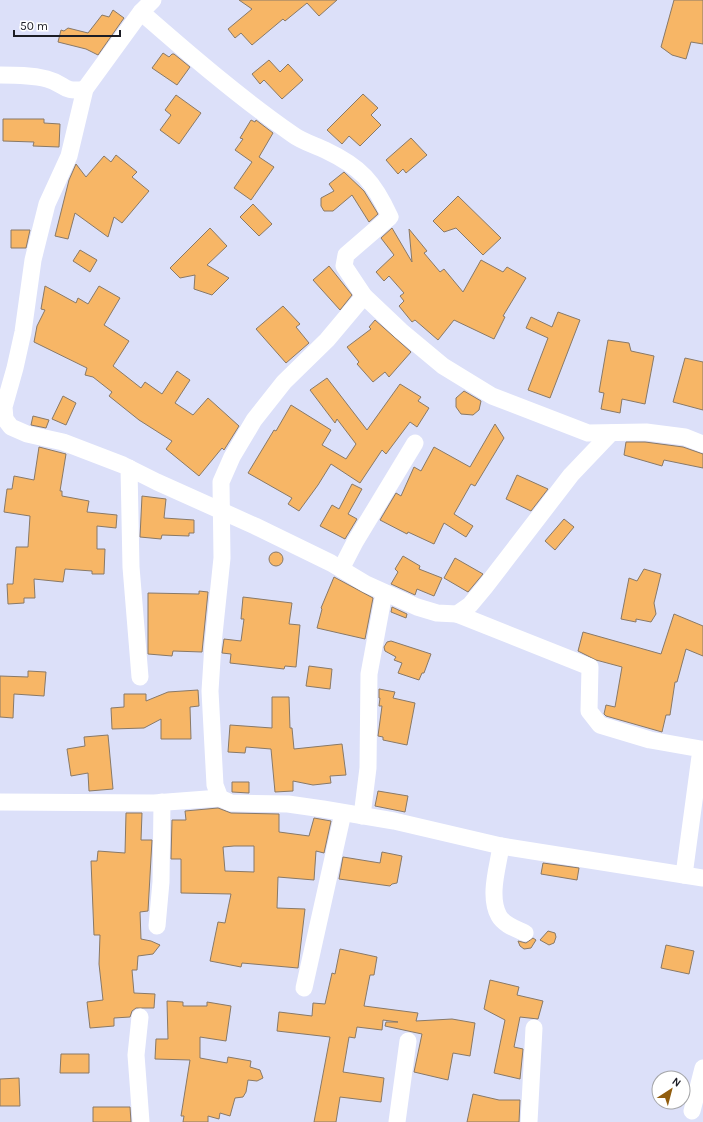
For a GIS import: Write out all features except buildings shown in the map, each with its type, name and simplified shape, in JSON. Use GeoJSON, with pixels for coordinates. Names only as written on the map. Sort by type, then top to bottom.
{"type":"FeatureCollection","features":[{"type":"Feature","properties":{"kind":"street"},"geometry":{"type":"LineString","coordinates":[[153,0],[141,12],[86,89],[69,156],[47,204],[33,260],[23,332],[4,407],[5,419],[11,427],[27,434],[63,442],[129,468],[255,526],[341,569],[384,593],[417,607],[437,613],[458,614],[590,667],[589,711],[600,725],[650,740],[700,748],[684,875]]}},
{"type":"Feature","properties":{"kind":"street"},"geometry":{"type":"LineString","coordinates":[[141,12],[194,58],[293,136],[343,158],[366,176],[380,196],[390,217],[346,255],[344,266],[364,296],[401,331],[443,366],[492,396],[588,433],[646,432],[685,438],[703,444]]}},
{"type":"Feature","properties":{"kind":"street"},"geometry":{"type":"LineString","coordinates":[[0,75],[27,75],[49,79],[71,92],[86,89]]}},
{"type":"Feature","properties":{"kind":"street"},"geometry":{"type":"LineString","coordinates":[[220,798],[215,786],[210,691],[213,644],[222,558],[223,512],[221,482],[232,457],[254,420],[284,382],[327,340],[364,296]]}},
{"type":"Feature","properties":{"kind":"street"},"geometry":{"type":"LineString","coordinates":[[458,614],[470,605],[486,587],[571,475],[611,433]]}},
{"type":"Feature","properties":{"kind":"street"},"geometry":{"type":"LineString","coordinates":[[341,569],[355,542],[415,443]]}},
{"type":"Feature","properties":{"kind":"street"},"geometry":{"type":"LineString","coordinates":[[129,468],[131,567],[140,677]]}},
{"type":"Feature","properties":{"kind":"street"},"geometry":{"type":"LineString","coordinates":[[362,816],[368,768],[369,674],[384,593]]}},
{"type":"Feature","properties":{"kind":"street"},"geometry":{"type":"LineString","coordinates":[[0,802],[162,802],[220,798],[231,803],[288,804],[401,822],[501,846],[703,878]]}},
{"type":"Feature","properties":{"kind":"street"},"geometry":{"type":"LineString","coordinates":[[157,926],[161,882],[162,802]]}},
{"type":"Feature","properties":{"kind":"street"},"geometry":{"type":"LineString","coordinates":[[304,988],[343,813]]}},
{"type":"Feature","properties":{"kind":"street"},"geometry":{"type":"LineString","coordinates":[[501,846],[495,882],[495,903],[500,917],[509,925],[525,933]]}},
{"type":"Feature","properties":{"kind":"street"},"geometry":{"type":"LineString","coordinates":[[140,1017],[136,1055],[141,1122]]}},
{"type":"Feature","properties":{"kind":"street"},"geometry":{"type":"LineString","coordinates":[[529,1122],[534,1028]]}},
{"type":"Feature","properties":{"kind":"street"},"geometry":{"type":"LineString","coordinates":[[397,1122],[408,1041]]}},
{"type":"Feature","properties":{"kind":"street"},"geometry":{"type":"LineString","coordinates":[[692,1112],[703,1068]]}}]}
